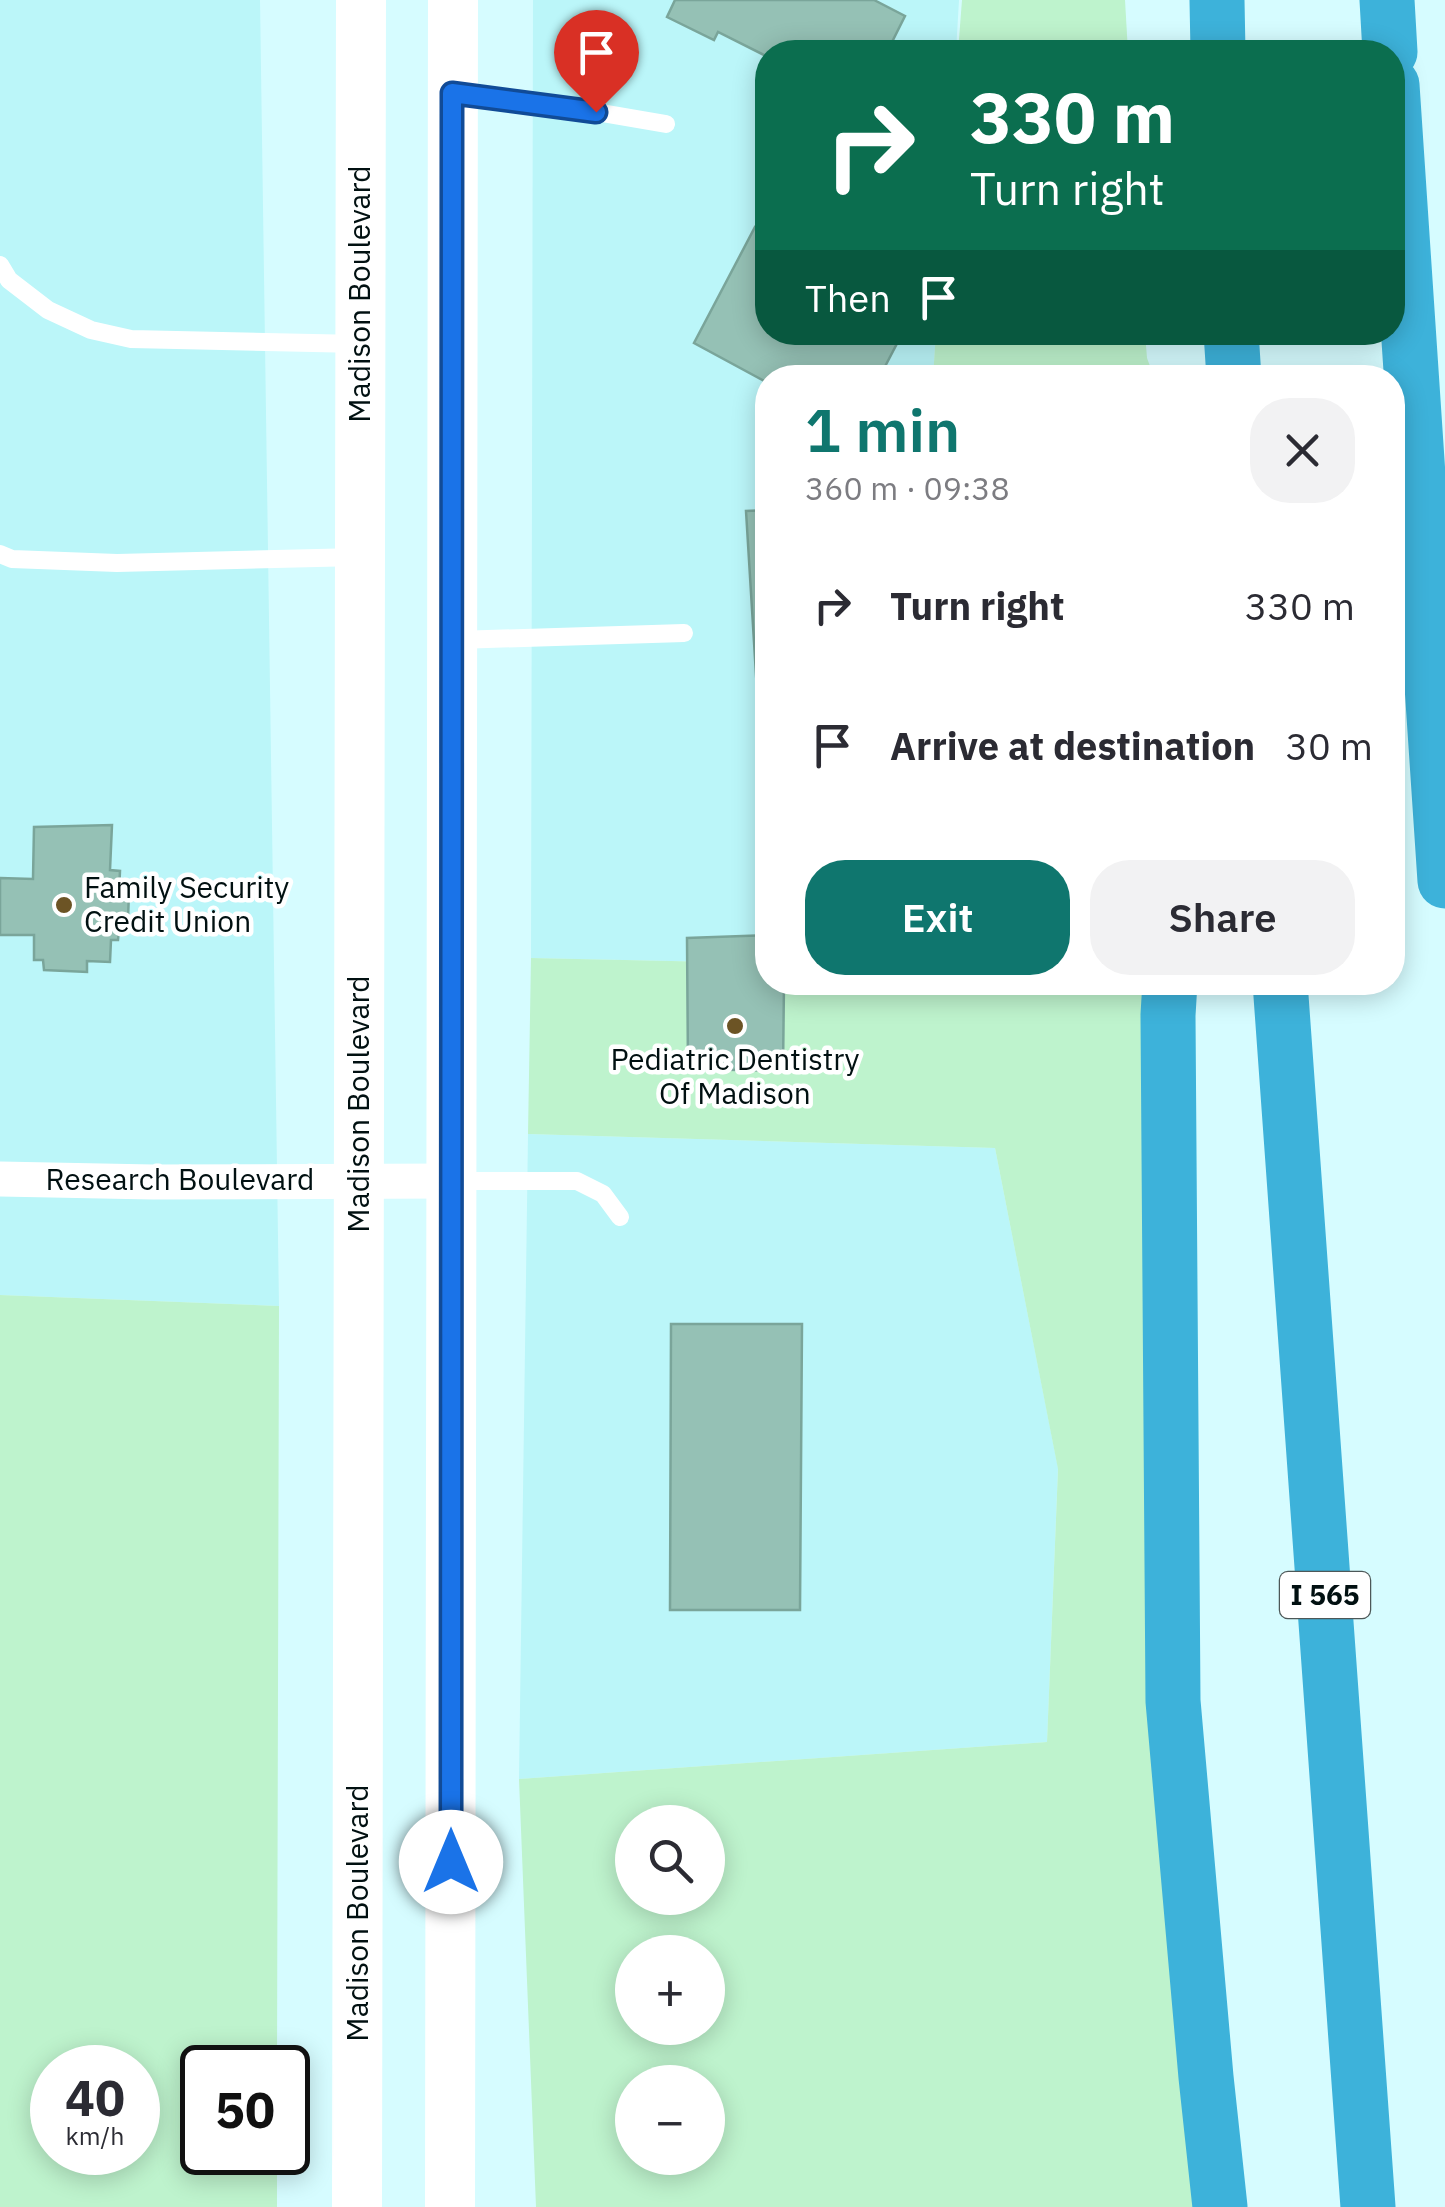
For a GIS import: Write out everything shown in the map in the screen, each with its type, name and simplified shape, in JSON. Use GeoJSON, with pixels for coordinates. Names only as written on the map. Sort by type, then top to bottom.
{"type":"FeatureCollection","features":[{"type":"Feature","properties":{"kind":"highway"},"geometry":{"type":"LineString","coordinates":[[1217,0],[1218,40]]}},
{"type":"Feature","properties":{"kind":"highway"},"geometry":{"type":"LineString","coordinates":[[1387,0],[1389,40]]}},
{"type":"Feature","properties":{"kind":"highway"},"geometry":{"type":"LineString","coordinates":[[1405,290],[1445,881]]}},
{"type":"Feature","properties":{"kind":"highway"},"geometry":{"type":"LineString","coordinates":[[1418,494],[1445,613]]}},
{"type":"Feature","properties":{"kind":"highway"},"geometry":{"type":"LineString","coordinates":[[1169,995],[1173,1700],[1220,2207]]}},
{"type":"Feature","properties":{"kind":"highway","name":"I 565"},"geometry":{"type":"LineString","coordinates":[[1281,995],[1368,2207]]}},
{"type":"Feature","properties":{"kind":"main road","name":"Madison Boulevard"},"geometry":{"type":"LineString","coordinates":[[358,2207],[361,0]]}},
{"type":"Feature","properties":{"kind":"main road"},"geometry":{"type":"LineString","coordinates":[[450,2207],[452,0]]}},
{"type":"Feature","properties":{"kind":"street","name":"Research Boulevard"},"geometry":{"type":"LineString","coordinates":[[0,1179],[452,1181]]}},
{"type":"Feature","properties":{"kind":"lane"},"geometry":{"type":"LineString","coordinates":[[452,93],[666,124]]}},
{"type":"Feature","properties":{"kind":"lane"},"geometry":{"type":"LineString","coordinates":[[0,265],[9,280],[48,310],[91,330],[131,340],[360,344]]}},
{"type":"Feature","properties":{"kind":"lane"},"geometry":{"type":"LineString","coordinates":[[0,554],[12,559],[116,563],[360,557]]}},
{"type":"Feature","properties":{"kind":"lane"},"geometry":{"type":"LineString","coordinates":[[452,640],[684,633]]}},
{"type":"Feature","properties":{"kind":"lane"},"geometry":{"type":"LineString","coordinates":[[452,1181],[577,1181],[603,1194],[620,1217]]}},
{"type":"Feature","properties":{"kind":"shaded area"},"geometry":{"type":"Polygon","coordinates":[[[0,0],[260,0],[279,1306],[0,1295],[0,0]]]}},
{"type":"Feature","properties":{"kind":"shaded area"},"geometry":{"type":"Polygon","coordinates":[[[533,0],[959,0],[957,40],[755,40],[755,345],[935,345],[934,365],[755,365],[755,963],[531,958],[533,0]]]}},
{"type":"Feature","properties":{"kind":"shaded area"},"geometry":{"type":"Polygon","coordinates":[[[528,1134],[995,1148],[1058,1468],[1047,1742],[519,1779],[528,1134]]]}},
{"type":"Feature","properties":{"kind":"green space"},"geometry":{"type":"Polygon","coordinates":[[[962,0],[1125,0],[1127,40],[959,40],[962,0]]]}},
{"type":"Feature","properties":{"kind":"green space"},"geometry":{"type":"Polygon","coordinates":[[[935,345],[1146,345],[1150,365],[934,365],[935,345]]]}},
{"type":"Feature","properties":{"kind":"green space"},"geometry":{"type":"Polygon","coordinates":[[[531,958],[755,963],[755,995],[1155,995],[1206,2207],[536,2207],[519,1779],[1047,1742],[1058,1469],[995,1148],[528,1134],[531,958]]]}},
{"type":"Feature","properties":{"kind":"green space"},"geometry":{"type":"Polygon","coordinates":[[[0,1295],[279,1306],[277,2045],[180,2045],[180,2175],[277,2175],[277,2207],[0,2207],[0,1295]]]}},
{"type":"Feature","properties":{"kind":"building"},"geometry":{"type":"Polygon","coordinates":[[[675,0],[874,0],[905,16],[893,40],[755,40],[755,50],[718,32],[714,40],[667,17],[675,0]]]}},
{"type":"Feature","properties":{"kind":"building"},"geometry":{"type":"Polygon","coordinates":[[[755,227],[755,345],[896,345],[886,365],[755,365],[755,376],[694,343],[755,227]]]}},
{"type":"Feature","properties":{"kind":"building"},"geometry":{"type":"Polygon","coordinates":[[[746,511],[755,511],[755,658],[746,511]]]}},
{"type":"Feature","properties":{"kind":"building","name":"Family Security Credit Union"},"geometry":{"type":"Polygon","coordinates":[[[112,825],[110,870],[120,871],[119,892],[129,892],[128,919],[120,919],[118,940],[111,940],[110,962],[87,961],[87,972],[44,970],[43,960],[34,960],[34,935],[0,935],[0,878],[33,879],[34,827],[112,825]]]}},
{"type":"Feature","properties":{"kind":"building","name":"Pediatric Dentistry Of Madison"},"geometry":{"type":"Polygon","coordinates":[[[755,935],[755,995],[784,995],[783,1071],[688,1069],[687,938],[755,935]]]}},
{"type":"Feature","properties":{"kind":"building"},"geometry":{"type":"Polygon","coordinates":[[[671,1324],[802,1324],[800,1610],[670,1610],[671,1324]]]}},
{"type":"Feature","properties":{"kind":"place","name":"Family Security Credit Union"},"geometry":{"type":"Point","coordinates":[64,905]}},
{"type":"Feature","properties":{"kind":"place","name":"Pediatric Dentistry Of Madison"},"geometry":{"type":"Point","coordinates":[735,1026]}},
{"type":"Feature","properties":{"kind":"route"},"geometry":{"type":"LineString","coordinates":[[451,1862],[452,93],[596,112]]}}]}
